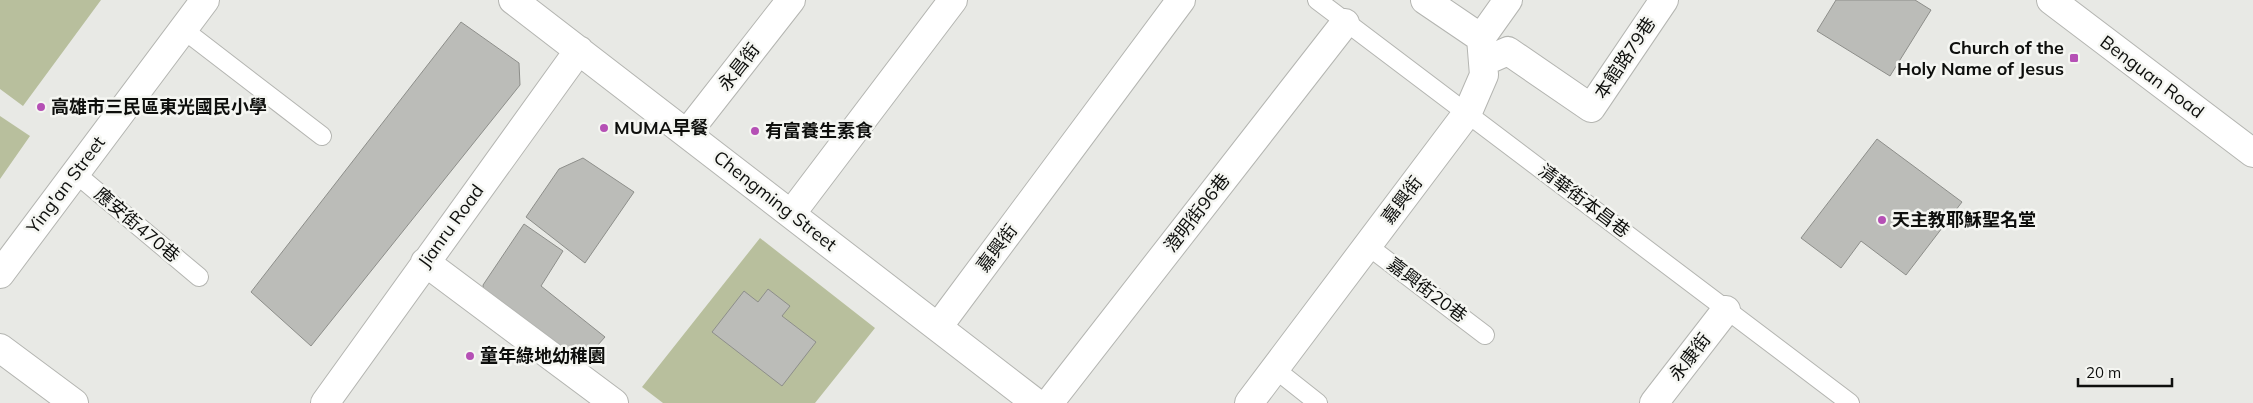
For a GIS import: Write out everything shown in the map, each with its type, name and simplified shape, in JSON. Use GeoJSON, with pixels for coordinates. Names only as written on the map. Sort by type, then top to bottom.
{"type":"FeatureCollection","features":[{"type":"Feature","properties":{"kind":"street","name":"Ying'an Street"},"geometry":{"type":"LineString","coordinates":[[0,274],[205,0]]}},
{"type":"Feature","properties":{"kind":"street","name":"Chengming Street"},"geometry":{"type":"LineString","coordinates":[[513,0],[1036,403]]}},
{"type":"Feature","properties":{"kind":"street","name":"永昌街"},"geometry":{"type":"LineString","coordinates":[[687,134],[791,0]]}},
{"type":"Feature","properties":{"kind":"street"},"geometry":{"type":"LineString","coordinates":[[791,214],[953,0]]}},
{"type":"Feature","properties":{"kind":"street","name":"嘉興街"},"geometry":{"type":"LineString","coordinates":[[938,327],[1181,0]]}},
{"type":"Feature","properties":{"kind":"street"},"geometry":{"type":"LineString","coordinates":[[1426,0],[1482,50],[1508,0]]}},
{"type":"Feature","properties":{"kind":"street","name":"本館路79巷"},"geometry":{"type":"LineString","coordinates":[[1482,50],[1508,51],[1591,108],[1664,0]]}},
{"type":"Feature","properties":{"kind":"street","name":"Benguan Road"},"geometry":{"type":"LineString","coordinates":[[2052,0],[2253,154]]}},
{"type":"Feature","properties":{"kind":"street","name":"澄明街96巷"},"geometry":{"type":"LineString","coordinates":[[1048,403],[1345,23]]}},
{"type":"Feature","properties":{"kind":"street","name":"Jianru Road"},"geometry":{"type":"LineString","coordinates":[[325,403],[579,50]]}},
{"type":"Feature","properties":{"kind":"street","name":"嘉興街"},"geometry":{"type":"LineString","coordinates":[[1249,403],[1468,112],[1484,74],[1482,50]]}},
{"type":"Feature","properties":{"kind":"street"},"geometry":{"type":"LineString","coordinates":[[425,262],[614,403]]}},
{"type":"Feature","properties":{"kind":"street","name":"永康街"},"geometry":{"type":"LineString","coordinates":[[1654,403],[1726,310]]}},
{"type":"Feature","properties":{"kind":"street"},"geometry":{"type":"LineString","coordinates":[[0,348],[74,403]]}},
{"type":"Feature","properties":{"kind":"lane","name":"清華街本昌巷"},"geometry":{"type":"LineString","coordinates":[[1317,0],[1345,23],[1468,112],[1850,403]]}},
{"type":"Feature","properties":{"kind":"lane"},"geometry":{"type":"LineString","coordinates":[[184,30],[322,136]]}},
{"type":"Feature","properties":{"kind":"lane","name":"應安街470巷"},"geometry":{"type":"LineString","coordinates":[[75,173],[199,277]]}},
{"type":"Feature","properties":{"kind":"lane","name":"嘉興街20巷"},"geometry":{"type":"LineString","coordinates":[[1368,246],[1486,335]]}},
{"type":"Feature","properties":{"kind":"lane"},"geometry":{"type":"LineString","coordinates":[[1275,369],[1318,403]]}},
{"type":"Feature","properties":{"kind":"green space"},"geometry":{"type":"Polygon","coordinates":[[[0,0],[101,0],[23,106],[0,89],[0,0]]]}},
{"type":"Feature","properties":{"kind":"green space"},"geometry":{"type":"Polygon","coordinates":[[[0,116],[30,136],[0,179],[0,116]]]}},
{"type":"Feature","properties":{"kind":"green space"},"geometry":{"type":"Polygon","coordinates":[[[760,238],[875,328],[815,403],[663,403],[642,387],[760,238]]]}},
{"type":"Feature","properties":{"kind":"building"},"geometry":{"type":"Polygon","coordinates":[[[1836,0],[1915,0],[1931,10],[1890,76],[1817,31],[1836,0]]]}},
{"type":"Feature","properties":{"kind":"building"},"geometry":{"type":"Polygon","coordinates":[[[461,22],[519,63],[520,85],[311,346],[251,292],[461,22]]]}},
{"type":"Feature","properties":{"kind":"building","name":"天主教耶穌聖名堂"},"geometry":{"type":"Polygon","coordinates":[[[1877,139],[1962,202],[1906,275],[1861,241],[1841,268],[1801,238],[1877,139]]]}},
{"type":"Feature","properties":{"kind":"building"},"geometry":{"type":"Polygon","coordinates":[[[583,158],[634,192],[585,263],[526,217],[559,169],[583,158]]]}},
{"type":"Feature","properties":{"kind":"building"},"geometry":{"type":"Polygon","coordinates":[[[524,224],[563,251],[541,286],[605,337],[572,374],[485,303],[483,285],[524,224]]]}},
{"type":"Feature","properties":{"kind":"building"},"geometry":{"type":"Polygon","coordinates":[[[768,289],[790,306],[782,316],[816,342],[782,386],[712,332],[744,291],[758,302],[768,289]]]}},
{"type":"Feature","properties":{"kind":"place","name":"Church of the Holy Name of Jesus"},"geometry":{"type":"Point","coordinates":[2074,58]}},
{"type":"Feature","properties":{"kind":"place","name":"高雄市三民區東光國民小學"},"geometry":{"type":"Point","coordinates":[41,107]}},
{"type":"Feature","properties":{"kind":"place","name":"MUMA早餐"},"geometry":{"type":"Point","coordinates":[604,128]}},
{"type":"Feature","properties":{"kind":"place","name":"有富養生素食"},"geometry":{"type":"Point","coordinates":[755,131]}},
{"type":"Feature","properties":{"kind":"place","name":"天主教耶穌聖名堂"},"geometry":{"type":"Point","coordinates":[1882,220]}},
{"type":"Feature","properties":{"kind":"place","name":"童年綠地幼稚園"},"geometry":{"type":"Point","coordinates":[470,356]}}]}
